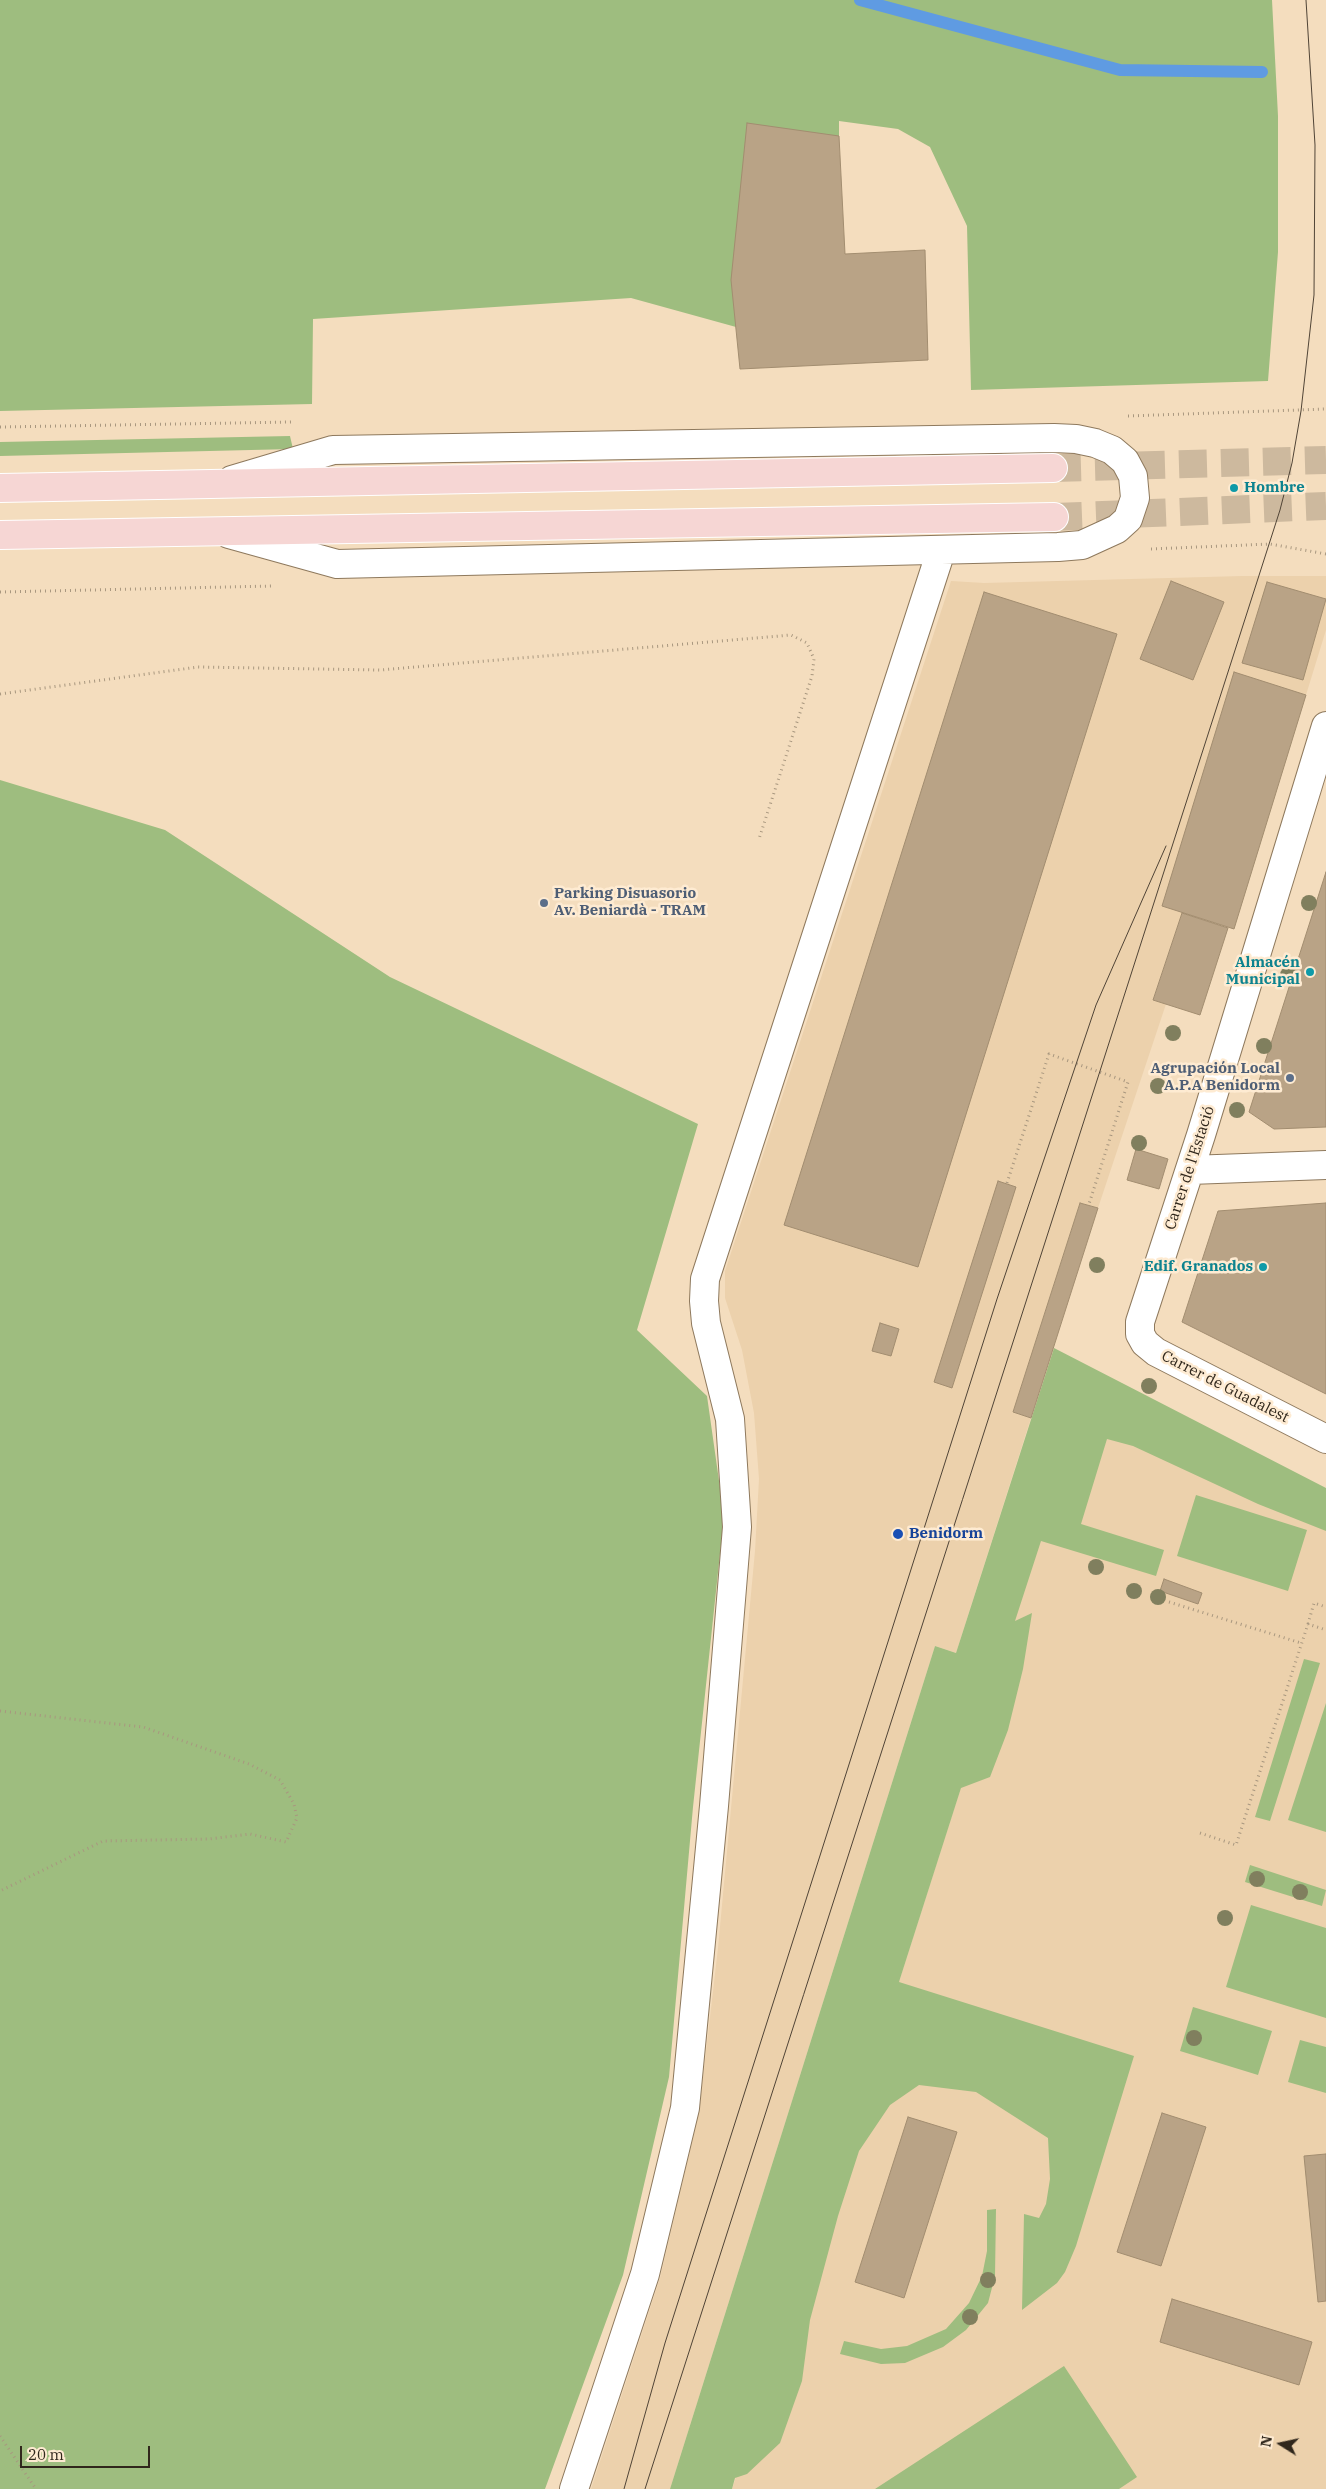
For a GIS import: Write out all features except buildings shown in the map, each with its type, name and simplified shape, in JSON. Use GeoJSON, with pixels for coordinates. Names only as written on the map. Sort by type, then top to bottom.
{"type":"FeatureCollection","features":[{"type":"Feature","properties":{"kind":"main road"},"geometry":{"type":"LineString","coordinates":[[0,488],[1053,468]]}},
{"type":"Feature","properties":{"kind":"main road"},"geometry":{"type":"LineString","coordinates":[[0,535],[338,531],[1054,517]]}},
{"type":"Feature","properties":{"kind":"street"},"geometry":{"type":"LineString","coordinates":[[216,485],[333,450],[1054,438],[1076,439],[1112,450],[1125,461],[1132,476],[1135,498],[1128,519],[1117,530],[1082,545],[1058,547],[338,564],[216,531]]}},
{"type":"Feature","properties":{"kind":"street"},"geometry":{"type":"LineString","coordinates":[[574,2489],[645,2274],[685,2108],[714,1806],[737,1527],[730,1419],[706,1323],[705,1279],[941,551]]}},
{"type":"Feature","properties":{"kind":"street","name":"Carrer de l'Estació"},"geometry":{"type":"LineString","coordinates":[[1140,1322],[1190,1170],[1326,726]]}},
{"type":"Feature","properties":{"kind":"street"},"geometry":{"type":"LineString","coordinates":[[1190,1170],[1326,1165]]}},
{"type":"Feature","properties":{"kind":"street","name":"Carrer de Guadalest"},"geometry":{"type":"LineString","coordinates":[[1140,1322],[1140,1334],[1144,1344],[1156,1352],[1326,1439]]}},
{"type":"Feature","properties":{"kind":"path"},"geometry":{"type":"LineString","coordinates":[[0,694],[198,667],[380,670],[791,636],[807,644],[814,658],[812,676],[759,839]]}},
{"type":"Feature","properties":{"kind":"path"},"geometry":{"type":"LineString","coordinates":[[1007,1184],[1049,1054],[1128,1082],[1089,1204]]}},
{"type":"Feature","properties":{"kind":"path"},"geometry":{"type":"LineString","coordinates":[[1169,1602],[1301,1643]]}},
{"type":"Feature","properties":{"kind":"path"},"geometry":{"type":"LineString","coordinates":[[1200,1833],[1236,1845],[1314,1603],[1326,1607]]}},
{"type":"Feature","properties":{"kind":"path"},"geometry":{"type":"LineString","coordinates":[[1308,1624],[1326,1630]]}},
{"type":"Feature","properties":{"kind":"path"},"geometry":{"type":"LineString","coordinates":[[0,1711],[143,1727],[249,1764],[280,1780],[294,1804],[297,1818],[286,1842],[250,1834],[208,1839],[104,1841],[0,1891]]}},
{"type":"Feature","properties":{"kind":"path"},"geometry":{"type":"LineString","coordinates":[[0,2436],[36,2489]]}},
{"type":"Feature","properties":{"kind":"shaded area"},"geometry":{"type":"Polygon","coordinates":[[[1242,576],[1326,576],[1326,630],[1234,929],[1182,913],[1153,999],[1166,1004],[1098,1208],[1080,1203],[1013,1412],[1031,1418],[956,1653],[935,1646],[670,2489],[591,2489],[660,2278],[699,2112],[718,1948],[755,1551],[759,1479],[754,1413],[742,1350],[725,1298],[725,1271],[951,581],[984,583],[1242,576]]]}},
{"type":"Feature","properties":{"kind":"shaded area"},"geometry":{"type":"Polygon","coordinates":[[[1082,1408],[1326,1524],[1326,2489],[732,2489],[858,2110],[1082,1408]]]}},
{"type":"Feature","properties":{"kind":"green space"},"geometry":{"type":"Polygon","coordinates":[[[0,0],[1272,0],[1278,116],[1278,252],[1268,381],[971,390],[967,226],[930,147],[898,129],[839,121],[839,136],[736,327],[631,298],[313,319],[312,404],[0,411],[0,0]]]}},
{"type":"Feature","properties":{"kind":"green space"},"geometry":{"type":"Polygon","coordinates":[[[290,436],[293,449],[0,456],[0,442],[290,436]]]}},
{"type":"Feature","properties":{"kind":"green space"},"geometry":{"type":"Polygon","coordinates":[[[0,780],[165,830],[390,977],[698,1124],[637,1330],[707,1396],[724,1516],[693,1807],[669,2077],[623,2275],[545,2489],[0,2489],[0,780]]]}},
{"type":"Feature","properties":{"kind":"green space"},"geometry":{"type":"Polygon","coordinates":[[[1054,1348],[1326,1488],[1326,1531],[1258,1504],[1133,1446],[1107,1439],[1081,1524],[1164,1550],[1156,1576],[1041,1541],[1015,1621],[1032,1613],[1023,1669],[1008,1730],[990,1777],[961,1788],[899,1982],[1134,2056],[1076,2246],[1065,2272],[1057,2283],[1022,2310],[1024,2214],[1039,2218],[1046,2204],[1050,2179],[1048,2138],[976,2092],[919,2085],[890,2105],[859,2151],[838,2216],[810,2320],[802,2381],[780,2443],[747,2474],[735,2478],[732,2489],[670,2489],[935,1646],[956,1653],[1054,1348]]]}},
{"type":"Feature","properties":{"kind":"green space"},"geometry":{"type":"Polygon","coordinates":[[[1196,1495],[1307,1530],[1288,1591],[1177,1556],[1196,1495]]]}},
{"type":"Feature","properties":{"kind":"green space"},"geometry":{"type":"Polygon","coordinates":[[[1304,1659],[1320,1663],[1270,1821],[1255,1817],[1304,1659]]]}},
{"type":"Feature","properties":{"kind":"green space"},"geometry":{"type":"Polygon","coordinates":[[[1326,1703],[1326,1832],[1288,1820],[1326,1703]]]}},
{"type":"Feature","properties":{"kind":"green space"},"geometry":{"type":"Polygon","coordinates":[[[1250,1865],[1326,1890],[1322,1906],[1245,1882],[1250,1865]]]}},
{"type":"Feature","properties":{"kind":"green space"},"geometry":{"type":"Polygon","coordinates":[[[1251,1905],[1326,1928],[1326,2018],[1226,1987],[1251,1905]]]}},
{"type":"Feature","properties":{"kind":"green space"},"geometry":{"type":"Polygon","coordinates":[[[1193,2007],[1272,2031],[1258,2075],[1180,2051],[1193,2007]]]}},
{"type":"Feature","properties":{"kind":"green space"},"geometry":{"type":"Polygon","coordinates":[[[1300,2040],[1326,2047],[1326,2093],[1288,2082],[1300,2040]]]}},
{"type":"Feature","properties":{"kind":"green space"},"geometry":{"type":"Polygon","coordinates":[[[996,2209],[995,2276],[988,2303],[966,2330],[943,2347],[905,2363],[881,2364],[840,2354],[844,2341],[881,2349],[907,2346],[946,2329],[969,2303],[982,2276],[987,2251],[987,2210],[996,2209]]]}},
{"type":"Feature","properties":{"kind":"green space"},"geometry":{"type":"Polygon","coordinates":[[[1064,2366],[1137,2477],[1119,2489],[875,2489],[1064,2366]]]}},
{"type":"Feature","properties":{"kind":"waterway"},"geometry":{"type":"LineString","coordinates":[[860,0],[1120,70],[1262,72]]}},
{"type":"Feature","properties":{"kind":"tunnel"},"geometry":{"type":"LineString","coordinates":[[1053,468],[1326,460]]}},
{"type":"Feature","properties":{"kind":"tunnel"},"geometry":{"type":"LineString","coordinates":[[1054,517],[1326,506]]}},
{"type":"Feature","properties":{"kind":"tram line"},"geometry":{"type":"LineString","coordinates":[[645,2489],[1280,510],[1292,463],[1301,411],[1314,295],[1315,145],[1306,0]]}},
{"type":"Feature","properties":{"kind":"tram line"},"geometry":{"type":"LineString","coordinates":[[624,2489],[665,2343],[997,1299],[1096,1005],[1166,846]]}},
{"type":"Feature","properties":{"kind":"place","name":"Hombre"},"geometry":{"type":"Point","coordinates":[1234,488]}},
{"type":"Feature","properties":{"kind":"place","name":"Parking Disuasorio Av. Beniardà - TRAM"},"geometry":{"type":"Point","coordinates":[544,903]}},
{"type":"Feature","properties":{"kind":"place","name":"Almacén Municipal"},"geometry":{"type":"Point","coordinates":[1310,972]}},
{"type":"Feature","properties":{"kind":"place","name":"Agrupación Local A.P.A Benidorm"},"geometry":{"type":"Point","coordinates":[1290,1078]}},
{"type":"Feature","properties":{"kind":"place","name":"Edif. Granados"},"geometry":{"type":"Point","coordinates":[1263,1267]}},
{"type":"Feature","properties":{"kind":"place","name":"Benidorm"},"geometry":{"type":"Point","coordinates":[898,1534]}}]}
